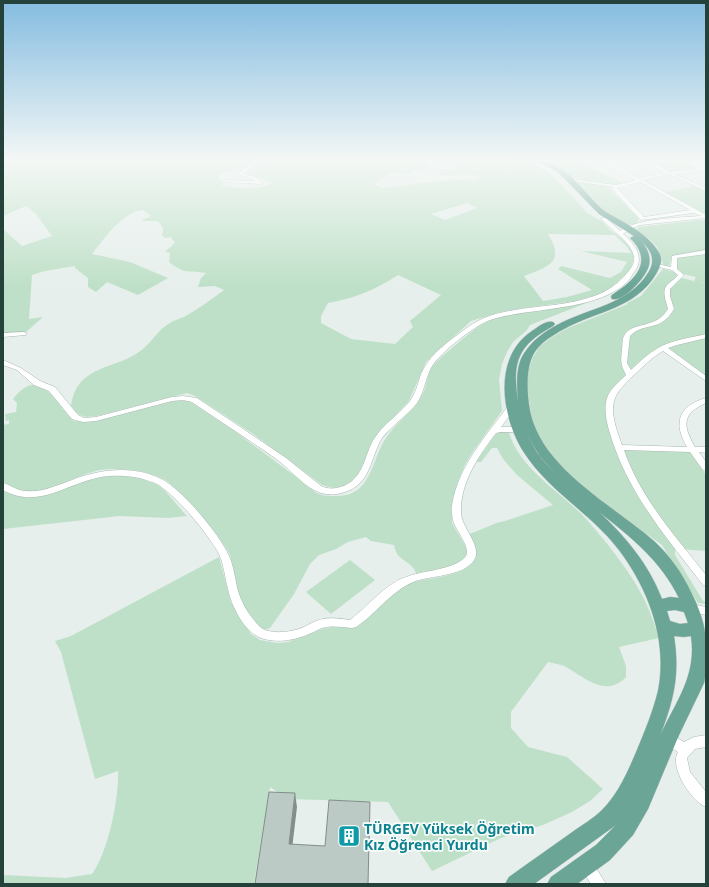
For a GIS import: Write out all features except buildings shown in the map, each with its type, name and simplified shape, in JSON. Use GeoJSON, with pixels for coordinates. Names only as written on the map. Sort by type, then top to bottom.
{"type":"FeatureCollection","features":[{"type":"Feature","properties":{"kind":"main road"},"geometry":{"type":"LineString","coordinates":[[516,884],[605,821],[629,789],[656,722],[666,690],[669,652],[660,616],[648,582],[624,546],[598,518],[548,475],[528,450],[518,429],[512,407],[510,372],[514,357],[524,342],[552,323],[616,296],[639,277],[645,268],[645,254],[639,243],[628,231],[604,219],[583,202]]}},
{"type":"Feature","properties":{"kind":"main road"},"geometry":{"type":"LineString","coordinates":[[558,884],[586,865],[617,840],[630,821],[646,794],[668,739],[697,680],[701,651],[699,610],[670,569],[649,545],[570,481],[550,460],[532,435],[524,410],[522,382],[524,365],[528,354],[538,342],[559,328],[618,303],[630,296],[648,281],[657,266],[657,259],[653,248],[628,231],[592,202]]}},
{"type":"Feature","properties":{"kind":"main road"},"geometry":{"type":"LineString","coordinates":[[660,616],[664,605],[676,604],[699,610]]}},
{"type":"Feature","properties":{"kind":"main road"},"geometry":{"type":"LineString","coordinates":[[660,616],[670,629],[693,629],[700,632]]}},
{"type":"Feature","properties":{"kind":"street"},"geometry":{"type":"LineString","coordinates":[[627,202],[643,219]]}},
{"type":"Feature","properties":{"kind":"street"},"geometry":{"type":"LineString","coordinates":[[680,202],[706,218]]}},
{"type":"Feature","properties":{"kind":"street"},"geometry":{"type":"LineString","coordinates":[[628,231],[643,219],[695,211]]}},
{"type":"Feature","properties":{"kind":"street"},"geometry":{"type":"LineString","coordinates":[[628,231],[640,226],[706,218]]}},
{"type":"Feature","properties":{"kind":"street"},"geometry":{"type":"LineString","coordinates":[[628,231],[706,218]]}},
{"type":"Feature","properties":{"kind":"street"},"geometry":{"type":"LineString","coordinates":[[3,362],[19,369],[37,383],[52,389],[78,419],[96,419],[178,398],[194,400],[283,460],[318,488],[328,491],[343,490],[354,484],[363,475],[378,439],[414,400],[430,364],[437,356],[472,328],[485,320],[522,310],[588,300],[612,290],[630,274],[637,262],[628,231]]}},
{"type":"Feature","properties":{"kind":"street"},"geometry":{"type":"LineString","coordinates":[[674,269],[674,256],[706,252]]}},
{"type":"Feature","properties":{"kind":"street"},"geometry":{"type":"LineString","coordinates":[[630,375],[624,363],[627,336],[634,330],[661,322],[666,319],[671,309],[667,290],[668,286],[680,278],[681,275],[674,269],[657,266]]}},
{"type":"Feature","properties":{"kind":"street"},"geometry":{"type":"LineString","coordinates":[[3,335],[24,334]]}},
{"type":"Feature","properties":{"kind":"street"},"geometry":{"type":"LineString","coordinates":[[706,336],[675,343],[663,348],[647,359],[616,389],[610,404],[610,419],[632,479],[651,511],[706,582]]}},
{"type":"Feature","properties":{"kind":"street"},"geometry":{"type":"LineString","coordinates":[[663,348],[706,379]]}},
{"type":"Feature","properties":{"kind":"street"},"geometry":{"type":"LineString","coordinates":[[706,400],[688,410],[681,423],[683,432],[692,449],[706,468]]}},
{"type":"Feature","properties":{"kind":"street"},"geometry":{"type":"LineString","coordinates":[[3,486],[16,493],[36,493],[55,490],[100,474],[117,473],[138,475],[167,486],[214,539],[228,565],[235,598],[252,627],[262,634],[287,636],[324,623],[352,624],[392,589],[403,582],[419,576],[457,567],[468,561],[471,557],[472,550],[458,521],[457,505],[459,492],[473,458],[512,407]]}},
{"type":"Feature","properties":{"kind":"street"},"geometry":{"type":"LineString","coordinates":[[494,431],[502,429],[518,429]]}},
{"type":"Feature","properties":{"kind":"street"},"geometry":{"type":"LineString","coordinates":[[619,447],[706,450]]}},
{"type":"Feature","properties":{"kind":"street"},"geometry":{"type":"LineString","coordinates":[[668,739],[686,750]]}},
{"type":"Feature","properties":{"kind":"street"},"geometry":{"type":"LineString","coordinates":[[706,741],[695,741],[688,746],[681,757],[684,774],[690,784],[706,801]]}},
{"type":"Feature","properties":{"kind":"street"},"geometry":{"type":"LineString","coordinates":[[586,865],[599,884]]}},
{"type":"Feature","properties":{"kind":"green space"},"geometry":{"type":"Polygon","coordinates":[[[3,202],[578,202],[587,213],[603,222],[610,230],[626,241],[633,251],[634,257],[631,269],[609,290],[594,296],[575,301],[504,311],[471,321],[426,362],[409,401],[392,419],[360,474],[348,485],[333,488],[322,485],[253,434],[195,396],[187,393],[96,416],[88,417],[74,411],[71,408],[74,394],[80,384],[88,376],[139,352],[165,326],[194,311],[224,290],[215,286],[198,287],[201,278],[206,273],[179,269],[169,262],[170,253],[165,252],[175,242],[170,237],[165,238],[162,235],[163,228],[158,221],[141,221],[151,216],[143,210],[128,215],[121,220],[92,254],[130,262],[168,278],[138,295],[107,282],[96,292],[88,287],[88,278],[75,268],[75,266],[45,271],[32,275],[29,319],[43,317],[24,334],[3,335],[3,229],[22,246],[52,236],[36,214],[26,206],[3,216],[3,202]],[[467,203],[431,214],[445,220],[477,208],[467,203]],[[548,234],[555,252],[554,258],[540,270],[524,276],[543,301],[567,297],[592,290],[558,269],[561,266],[610,278],[621,272],[627,262],[581,251],[631,253],[615,235],[548,234]],[[398,275],[364,293],[347,299],[328,303],[321,316],[321,323],[351,339],[395,344],[413,327],[410,321],[441,295],[398,275]]]}},
{"type":"Feature","properties":{"kind":"green space"},"geometry":{"type":"Polygon","coordinates":[[[623,202],[639,219],[634,224],[626,224],[617,220],[596,203],[623,202]]]}},
{"type":"Feature","properties":{"kind":"green space"},"geometry":{"type":"Polygon","coordinates":[[[684,202],[706,202],[706,214],[684,202]]]}},
{"type":"Feature","properties":{"kind":"green space"},"geometry":{"type":"Polygon","coordinates":[[[706,220],[706,250],[674,255],[671,257],[669,267],[663,266],[658,249],[647,237],[637,230],[638,227],[706,220]]]}},
{"type":"Feature","properties":{"kind":"green space"},"geometry":{"type":"Polygon","coordinates":[[[706,253],[706,283],[701,282],[706,284],[706,379],[663,348],[630,375],[610,404],[619,447],[688,449],[706,475],[706,551],[680,549],[675,543],[675,555],[706,604],[698,603],[662,545],[600,501],[560,466],[538,436],[532,421],[527,383],[533,357],[540,346],[552,337],[568,328],[628,304],[627,303],[641,296],[663,269],[675,272],[678,277],[694,281],[696,277],[683,274],[676,269],[677,258],[706,253]]]}},
{"type":"Feature","properties":{"kind":"green space"},"geometry":{"type":"Polygon","coordinates":[[[589,302],[530,325],[527,330],[513,342],[507,352],[502,364],[499,380],[502,411],[472,453],[458,482],[452,523],[468,552],[464,558],[459,562],[445,568],[416,573],[411,565],[398,555],[394,545],[371,541],[366,537],[348,542],[336,549],[319,555],[310,564],[294,594],[270,628],[267,629],[261,629],[255,624],[240,598],[229,553],[226,548],[191,505],[165,480],[151,474],[133,470],[107,469],[88,473],[51,488],[38,491],[26,492],[14,489],[3,481],[3,425],[9,424],[9,420],[6,421],[5,414],[16,412],[17,403],[13,399],[23,389],[32,385],[40,386],[47,390],[74,421],[89,422],[174,401],[189,401],[233,430],[317,493],[332,496],[349,494],[357,490],[364,483],[386,438],[420,399],[433,365],[479,326],[489,321],[516,313],[589,302]]]}},
{"type":"Feature","properties":{"kind":"green space"},"geometry":{"type":"Polygon","coordinates":[[[499,432],[509,433],[515,447],[523,459],[544,481],[578,510],[612,550],[641,592],[650,611],[659,638],[619,647],[626,666],[626,677],[611,686],[595,684],[564,666],[548,662],[511,712],[511,728],[528,747],[567,757],[603,789],[590,801],[572,812],[543,825],[501,838],[432,871],[388,802],[288,799],[270,787],[254,884],[3,884],[3,875],[65,878],[92,874],[103,853],[111,825],[117,796],[118,771],[95,779],[61,652],[55,641],[71,636],[219,557],[231,602],[251,634],[260,640],[277,643],[289,642],[295,638],[322,629],[332,627],[353,627],[360,624],[400,587],[415,582],[449,575],[468,567],[474,560],[476,551],[469,534],[497,523],[553,505],[517,475],[503,459],[497,448],[492,448],[481,462],[476,462],[495,435],[499,432]]]}},
{"type":"Feature","properties":{"kind":"green space"},"geometry":{"type":"Polygon","coordinates":[[[106,475],[133,477],[147,480],[159,486],[187,516],[168,518],[120,516],[3,529],[3,491],[18,496],[30,497],[106,475]]]}},
{"type":"Feature","properties":{"kind":"green space"},"geometry":{"type":"Polygon","coordinates":[[[350,560],[375,580],[331,614],[306,592],[350,560]]]}},
{"type":"Feature","properties":{"kind":"place","name":"TÜRGEV Yüksek Öğretim Kız Öğrenci Yurdu"},"geometry":{"type":"Point","coordinates":[349,836]}}]}
